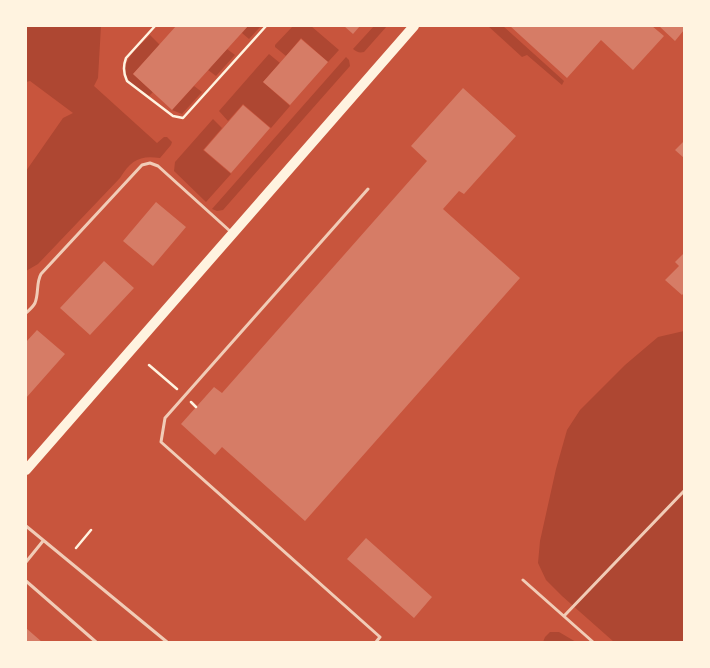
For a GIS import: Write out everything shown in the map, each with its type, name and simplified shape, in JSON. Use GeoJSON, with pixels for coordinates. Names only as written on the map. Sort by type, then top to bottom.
{"type":"FeatureCollection","features":[{"type":"Feature","properties":{"kind":"main road"},"geometry":{"type":"LineString","coordinates":[[26,470],[414,26]]}},
{"type":"Feature","properties":{"kind":"lane"},"geometry":{"type":"LineString","coordinates":[[26,313],[34,303],[38,292],[38,281],[41,274],[142,165],[150,163],[158,166],[233,233]]}},
{"type":"Feature","properties":{"kind":"lane"},"geometry":{"type":"LineString","coordinates":[[368,189],[166,418],[161,442],[380,637],[376,642]]}},
{"type":"Feature","properties":{"kind":"lane"},"geometry":{"type":"LineString","coordinates":[[564,616],[684,491]]}},
{"type":"Feature","properties":{"kind":"lane"},"geometry":{"type":"LineString","coordinates":[[26,526],[167,642]]}},
{"type":"Feature","properties":{"kind":"lane"},"geometry":{"type":"LineString","coordinates":[[26,562],[43,541]]}},
{"type":"Feature","properties":{"kind":"lane"},"geometry":{"type":"LineString","coordinates":[[523,580],[593,642]]}},
{"type":"Feature","properties":{"kind":"lane"},"geometry":{"type":"LineString","coordinates":[[26,581],[95,642]]}},
{"type":"Feature","properties":{"kind":"path"},"geometry":{"type":"LineString","coordinates":[[148,26],[152,29]]}},
{"type":"Feature","properties":{"kind":"path"},"geometry":{"type":"LineString","coordinates":[[155,26],[126,58],[124,64],[124,75],[126,80],[173,116],[184,118],[266,26]]}},
{"type":"Feature","properties":{"kind":"path"},"geometry":{"type":"LineString","coordinates":[[148,365],[170,384]]}},
{"type":"Feature","properties":{"kind":"path"},"geometry":{"type":"LineString","coordinates":[[76,548],[91,530]]}},
{"type":"Feature","properties":{"kind":"shaded area"},"geometry":{"type":"Polygon","coordinates":[[[26,26],[101,26],[98,78],[94,86],[157,143],[164,137],[167,137],[172,142],[160,158],[141,158],[132,163],[120,178],[38,264],[26,271],[26,171],[63,118],[73,113],[30,81],[26,82],[26,26]]]}},
{"type":"Feature","properties":{"kind":"shaded area"},"geometry":{"type":"Polygon","coordinates":[[[248,26],[261,26],[249,39],[242,33],[248,26]]]}},
{"type":"Feature","properties":{"kind":"shaded area"},"geometry":{"type":"Polygon","coordinates":[[[293,26],[311,26],[339,50],[328,62],[301,38],[286,56],[275,47],[275,45],[293,26]]]}},
{"type":"Feature","properties":{"kind":"shaded area"},"geometry":{"type":"Polygon","coordinates":[[[374,26],[387,26],[364,52],[358,52],[353,49],[374,26]]]}},
{"type":"Feature","properties":{"kind":"shaded area"},"geometry":{"type":"Polygon","coordinates":[[[488,26],[503,26],[564,81],[562,85],[527,55],[522,57],[488,26]]]}},
{"type":"Feature","properties":{"kind":"shaded area"},"geometry":{"type":"Polygon","coordinates":[[[150,35],[160,45],[133,74],[153,92],[149,96],[129,81],[125,72],[128,60],[132,54],[150,35]]]}},
{"type":"Feature","properties":{"kind":"shaded area"},"geometry":{"type":"Polygon","coordinates":[[[227,49],[235,55],[216,76],[208,70],[227,49]]]}},
{"type":"Feature","properties":{"kind":"shaded area"},"geometry":{"type":"Polygon","coordinates":[[[269,54],[280,63],[263,82],[290,106],[271,128],[243,104],[228,121],[219,111],[269,54]]]}},
{"type":"Feature","properties":{"kind":"shaded area"},"geometry":{"type":"Polygon","coordinates":[[[346,57],[349,60],[350,66],[223,210],[217,211],[212,209],[346,57]]]}},
{"type":"Feature","properties":{"kind":"shaded area"},"geometry":{"type":"Polygon","coordinates":[[[194,86],[202,92],[182,114],[172,110],[194,86]]]}},
{"type":"Feature","properties":{"kind":"shaded area"},"geometry":{"type":"Polygon","coordinates":[[[213,119],[222,128],[203,150],[231,174],[206,202],[174,171],[175,162],[213,119]]]}},
{"type":"Feature","properties":{"kind":"shaded area"},"geometry":{"type":"Polygon","coordinates":[[[684,331],[684,642],[614,642],[546,580],[538,563],[540,541],[556,469],[567,430],[580,410],[625,365],[658,337],[684,331]]]}},
{"type":"Feature","properties":{"kind":"shaded area"},"geometry":{"type":"Polygon","coordinates":[[[550,632],[559,632],[576,642],[543,642],[545,637],[550,632]]]}},
{"type":"Feature","properties":{"kind":"building"},"geometry":{"type":"Polygon","coordinates":[[[176,26],[248,26],[172,110],[133,74],[176,26]]]}},
{"type":"Feature","properties":{"kind":"building"},"geometry":{"type":"Polygon","coordinates":[[[344,26],[360,26],[353,34],[344,26]]]}},
{"type":"Feature","properties":{"kind":"building"},"geometry":{"type":"Polygon","coordinates":[[[510,26],[652,26],[664,36],[633,70],[601,40],[567,78],[510,26]]]}},
{"type":"Feature","properties":{"kind":"building"},"geometry":{"type":"Polygon","coordinates":[[[659,26],[684,26],[684,30],[675,41],[659,26]]]}},
{"type":"Feature","properties":{"kind":"building"},"geometry":{"type":"Polygon","coordinates":[[[301,39],[328,62],[290,105],[263,82],[301,39]]]}},
{"type":"Feature","properties":{"kind":"building"},"geometry":{"type":"Polygon","coordinates":[[[463,88],[516,136],[464,194],[459,191],[443,209],[520,278],[305,521],[222,447],[215,455],[181,424],[214,387],[222,393],[427,161],[411,146],[463,88]]]}},
{"type":"Feature","properties":{"kind":"building"},"geometry":{"type":"Polygon","coordinates":[[[243,105],[270,128],[231,173],[204,150],[243,105]]]}},
{"type":"Feature","properties":{"kind":"building"},"geometry":{"type":"Polygon","coordinates":[[[684,141],[684,158],[675,150],[684,141]]]}},
{"type":"Feature","properties":{"kind":"building"},"geometry":{"type":"Polygon","coordinates":[[[156,202],[186,227],[153,266],[123,241],[156,202]]]}},
{"type":"Feature","properties":{"kind":"building"},"geometry":{"type":"Polygon","coordinates":[[[684,253],[684,293],[682,295],[665,280],[679,266],[675,262],[684,253]]]}},
{"type":"Feature","properties":{"kind":"building"},"geometry":{"type":"Polygon","coordinates":[[[104,261],[134,288],[90,335],[60,308],[104,261]]]}},
{"type":"Feature","properties":{"kind":"building"},"geometry":{"type":"Polygon","coordinates":[[[37,330],[65,354],[26,398],[26,342],[37,330]]]}},
{"type":"Feature","properties":{"kind":"building"},"geometry":{"type":"Polygon","coordinates":[[[366,538],[432,597],[414,618],[347,559],[366,538]]]}},
{"type":"Feature","properties":{"kind":"building"},"geometry":{"type":"Polygon","coordinates":[[[26,628],[42,642],[26,642],[26,628]]]}}]}
